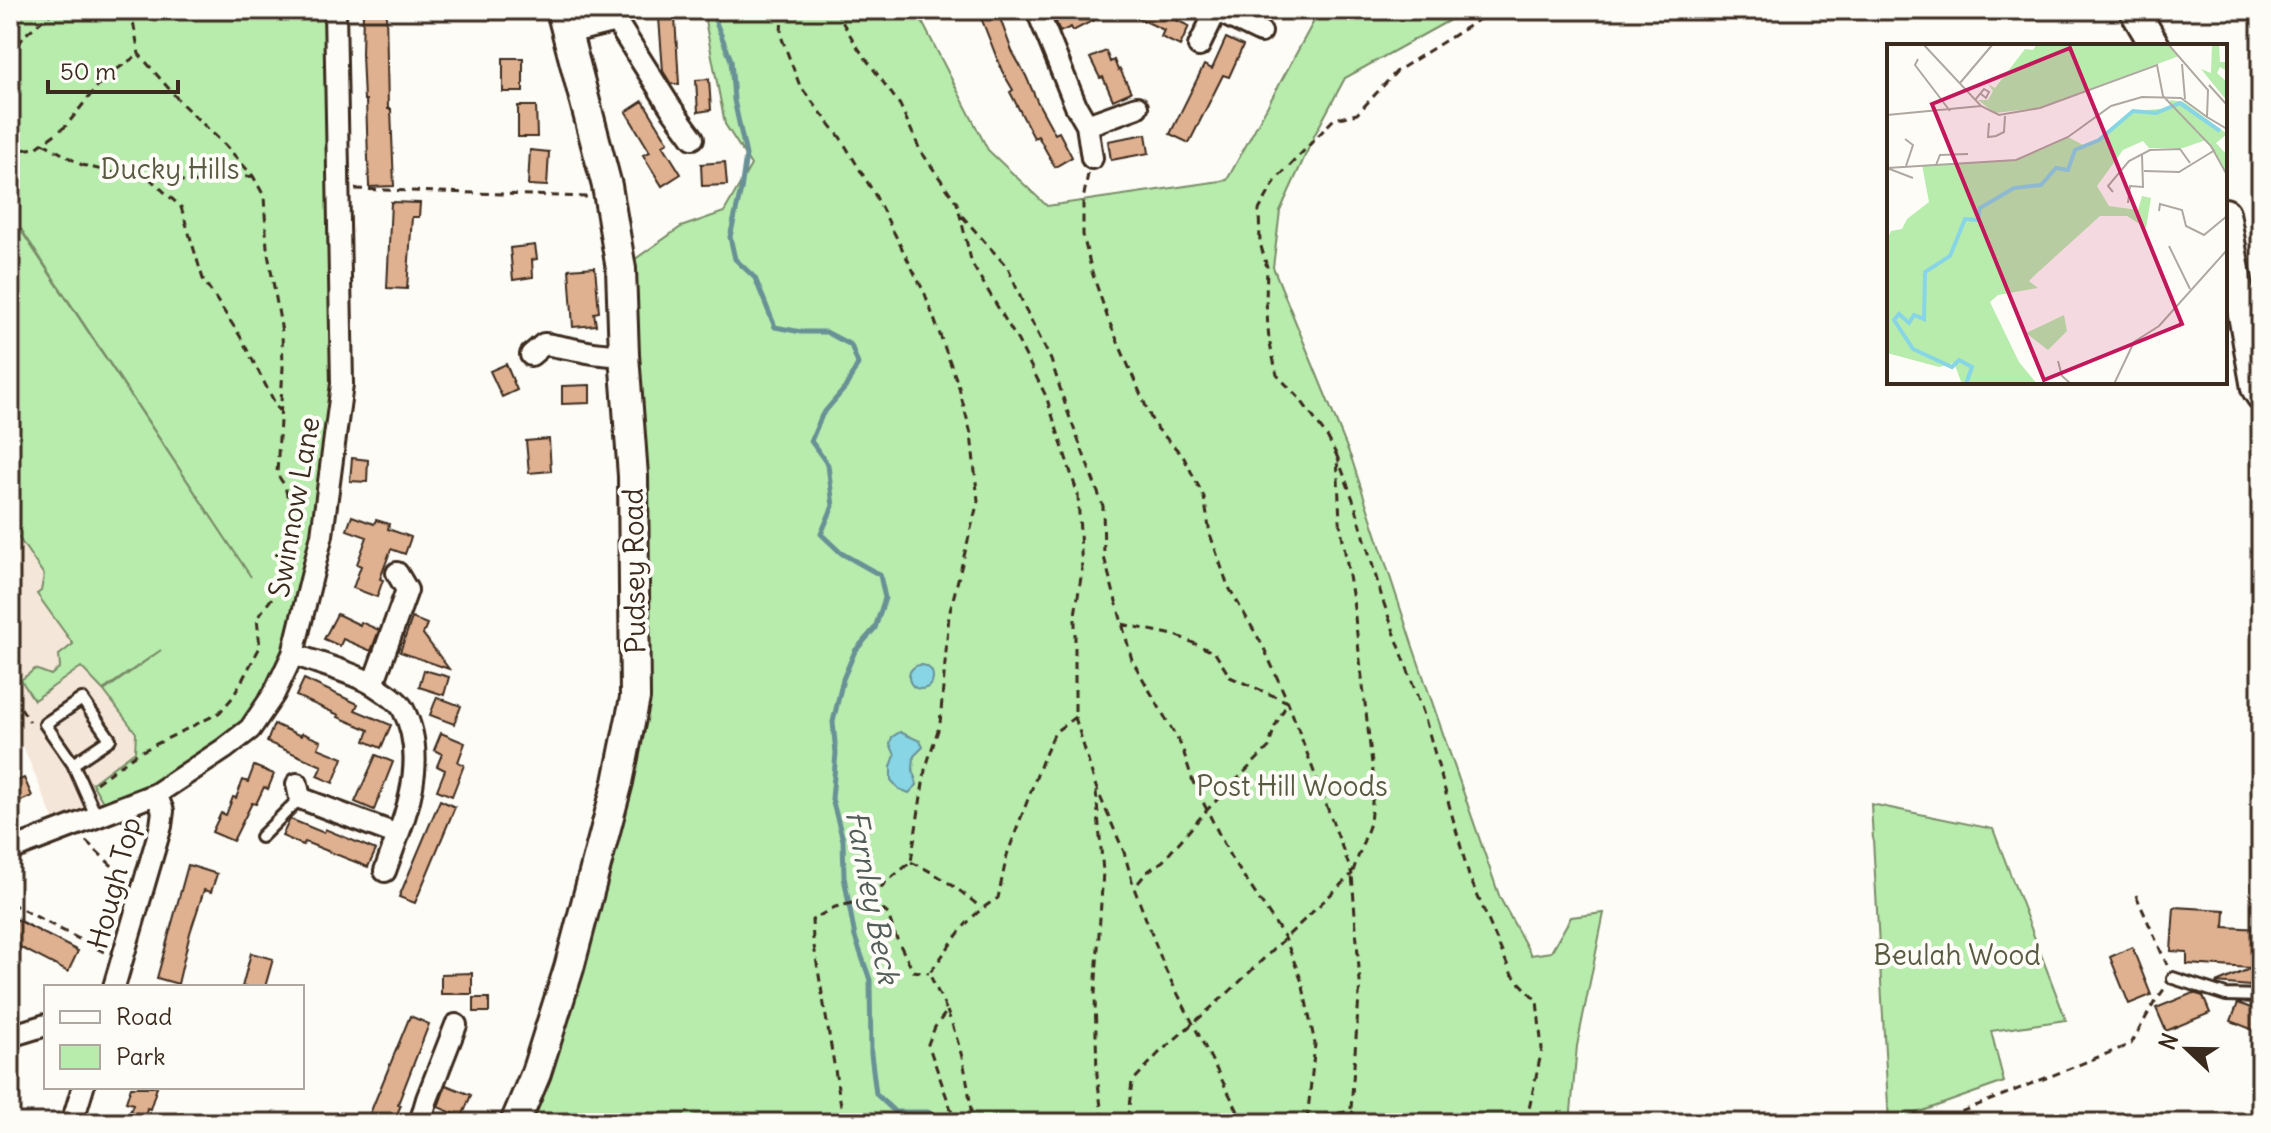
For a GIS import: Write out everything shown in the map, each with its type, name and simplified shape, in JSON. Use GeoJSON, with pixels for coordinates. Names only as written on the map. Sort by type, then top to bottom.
{"type":"FeatureCollection","features":[{"type":"Feature","properties":{"kind":"main road"},"geometry":{"type":"LineString","coordinates":[[2134,10],[2154,44]]}},
{"type":"Feature","properties":{"kind":"main road","name":"Pudsey Road"},"geometry":{"type":"LineString","coordinates":[[515,1123],[536,1073],[569,968],[618,782],[635,698],[633,476],[621,269],[609,198],[564,21]]}},
{"type":"Feature","properties":{"kind":"main road"},"geometry":{"type":"LineString","coordinates":[[2227,224],[2256,388],[2261,396]]}},
{"type":"Feature","properties":{"kind":"street","name":"Swinnow Lane"},"geometry":{"type":"LineString","coordinates":[[10,850],[156,794],[194,771],[250,729],[274,694],[293,654],[322,535],[342,384],[335,10]]}},
{"type":"Feature","properties":{"kind":"street"},"geometry":{"type":"LineString","coordinates":[[1037,10],[1076,106],[1087,125],[1092,158]]}},
{"type":"Feature","properties":{"kind":"street"},"geometry":{"type":"LineString","coordinates":[[1199,46],[1215,10],[1261,32]]}},
{"type":"Feature","properties":{"kind":"street"},"geometry":{"type":"LineString","coordinates":[[564,21],[618,15],[671,108],[693,138]]}},
{"type":"Feature","properties":{"kind":"street"},"geometry":{"type":"LineString","coordinates":[[1087,125],[1137,107]]}},
{"type":"Feature","properties":{"kind":"street"},"geometry":{"type":"LineString","coordinates":[[531,355],[544,344],[600,356],[624,355]]}},
{"type":"Feature","properties":{"kind":"street"},"geometry":{"type":"LineString","coordinates":[[373,684],[407,590],[397,573]]}},
{"type":"Feature","properties":{"kind":"street"},"geometry":{"type":"LineString","coordinates":[[293,654],[373,684],[402,706],[413,737],[415,773],[410,804],[385,871]]}},
{"type":"Feature","properties":{"kind":"street"},"geometry":{"type":"LineString","coordinates":[[298,791],[398,835]]}},
{"type":"Feature","properties":{"kind":"street","name":"Hough Top"},"geometry":{"type":"LineString","coordinates":[[115,985],[161,826],[163,811],[156,794]]}},
{"type":"Feature","properties":{"kind":"street"},"geometry":{"type":"LineString","coordinates":[[420,1123],[456,1025]]}},
{"type":"Feature","properties":{"kind":"street"},"geometry":{"type":"LineString","coordinates":[[10,1036],[44,1026]]}},
{"type":"Feature","properties":{"kind":"street"},"geometry":{"type":"LineString","coordinates":[[72,1123],[82,1089]]}},
{"type":"Feature","properties":{"kind":"lane"},"geometry":{"type":"LineString","coordinates":[[73,764],[110,739],[82,699],[45,724],[73,764],[97,818]]}},
{"type":"Feature","properties":{"kind":"lane"},"geometry":{"type":"LineString","coordinates":[[261,837],[298,791]]}},
{"type":"Feature","properties":{"kind":"lane"},"geometry":{"type":"LineString","coordinates":[[2173,978],[2226,995],[2261,996]]}},
{"type":"Feature","properties":{"kind":"path"},"geometry":{"type":"LineString","coordinates":[[10,56],[26,34],[55,10]]}},
{"type":"Feature","properties":{"kind":"path"},"geometry":{"type":"LineString","coordinates":[[86,790],[136,754],[219,713],[233,697],[260,647],[257,618],[272,598],[290,508],[285,486],[277,474],[282,332],[267,248],[264,196],[253,176],[182,104],[139,54],[131,10]]}},
{"type":"Feature","properties":{"kind":"path"},"geometry":{"type":"LineString","coordinates":[[782,10],[781,36],[800,86],[840,137],[874,193],[925,294],[958,384],[971,434],[978,501],[949,615],[940,724],[925,770],[911,862],[870,899],[835,907],[812,920],[844,1123]]}},
{"type":"Feature","properties":{"kind":"path"},"geometry":{"type":"LineString","coordinates":[[835,10],[858,48],[900,105],[920,150],[957,203],[972,264],[1018,341],[1046,396],[1078,495],[1082,571],[1075,615],[1075,717],[1096,787],[1124,852],[1134,888],[1166,971],[1244,1123]]}},
{"type":"Feature","properties":{"kind":"path"},"geometry":{"type":"LineString","coordinates":[[1494,10],[1397,71],[1357,114],[1334,119],[1276,180],[1259,210],[1260,243],[1267,267],[1269,340],[1277,375],[1300,399],[1337,456],[1383,601],[1424,715],[1469,876],[1511,973],[1537,1001],[1542,1049],[1526,1123]]}},
{"type":"Feature","properties":{"kind":"path"},"geometry":{"type":"LineString","coordinates":[[10,151],[36,148],[66,126],[103,79],[139,54]]}},
{"type":"Feature","properties":{"kind":"path"},"geometry":{"type":"LineString","coordinates":[[43,143],[82,165],[149,178],[200,183],[253,176]]}},
{"type":"Feature","properties":{"kind":"path"},"geometry":{"type":"LineString","coordinates":[[1092,158],[1083,200],[1083,235],[1108,319],[1154,425],[1183,456],[1204,497],[1210,534],[1228,586],[1263,646],[1288,702],[1352,874],[1360,982],[1350,1123]]}},
{"type":"Feature","properties":{"kind":"path"},"geometry":{"type":"LineString","coordinates":[[149,178],[181,207],[203,279],[240,336],[281,414]]}},
{"type":"Feature","properties":{"kind":"path"},"geometry":{"type":"LineString","coordinates":[[340,188],[609,198]]}},
{"type":"Feature","properties":{"kind":"path"},"geometry":{"type":"LineString","coordinates":[[959,213],[1008,268],[1051,360],[1103,506],[1104,557],[1132,660],[1182,747],[1193,782],[1230,856],[1285,938],[1302,982],[1315,1044],[1307,1122]]}},
{"type":"Feature","properties":{"kind":"path"},"geometry":{"type":"LineString","coordinates":[[1127,1123],[1132,1082],[1159,1053],[1352,874],[1370,823],[1374,781],[1353,600],[1340,522],[1337,456]]}},
{"type":"Feature","properties":{"kind":"path"},"geometry":{"type":"LineString","coordinates":[[1122,624],[1178,636],[1215,653],[1230,677],[1288,702]]}},
{"type":"Feature","properties":{"kind":"path"},"geometry":{"type":"LineString","coordinates":[[1134,888],[1269,747],[1274,728],[1288,702]]}},
{"type":"Feature","properties":{"kind":"path"},"geometry":{"type":"LineString","coordinates":[[929,973],[964,924],[998,898],[1007,855],[1055,732],[1075,717]]}},
{"type":"Feature","properties":{"kind":"path"},"geometry":{"type":"LineString","coordinates":[[1096,787],[1103,872],[1095,994],[1097,1075],[1103,1123]]}},
{"type":"Feature","properties":{"kind":"path"},"geometry":{"type":"LineString","coordinates":[[67,830],[72,841],[83,838],[141,894]]}},
{"type":"Feature","properties":{"kind":"path"},"geometry":{"type":"LineString","coordinates":[[911,862],[949,882],[981,908]]}},
{"type":"Feature","properties":{"kind":"path"},"geometry":{"type":"LineString","coordinates":[[1936,1123],[2131,1044],[2154,1003],[2173,978],[2136,895]]}},
{"type":"Feature","properties":{"kind":"path"},"geometry":{"type":"LineString","coordinates":[[870,899],[888,914],[913,971],[929,973]]}},
{"type":"Feature","properties":{"kind":"path"},"geometry":{"type":"LineString","coordinates":[[10,903],[122,961]]}},
{"type":"Feature","properties":{"kind":"path"},"geometry":{"type":"LineString","coordinates":[[929,973],[960,1044],[972,1123]]}},
{"type":"Feature","properties":{"kind":"path"},"geometry":{"type":"LineString","coordinates":[[947,1011],[935,1027],[928,1044],[954,1118],[959,1123]]}},
{"type":"Feature","properties":{"kind":"path"},"geometry":{"type":"LineString","coordinates":[[1299,1123],[1351,1111]]}},
{"type":"Feature","properties":{"kind":"path"},"geometry":{"type":"LineString","coordinates":[[1351,1111],[1363,1123]]}},
{"type":"Feature","properties":{"kind":"shaded area"},"geometry":{"type":"Polygon","coordinates":[[[10,229],[20,230],[251,577],[223,606],[103,690],[136,735],[133,753],[91,782],[102,804],[53,819],[23,746],[10,752],[10,229]]]}},
{"type":"Feature","properties":{"kind":"green space","name":"Ducky Hills"},"geometry":{"type":"Polygon","coordinates":[[[10,10],[327,10],[332,391],[323,470],[305,575],[284,649],[266,691],[248,718],[182,773],[103,802],[92,783],[135,751],[136,733],[104,691],[161,650],[103,690],[81,667],[34,700],[21,680],[35,669],[51,675],[60,667],[59,655],[73,644],[37,594],[41,591],[44,575],[10,525],[10,229],[18,229],[10,228],[10,10]],[[20,229],[251,577],[21,229],[20,229]]]}},
{"type":"Feature","properties":{"kind":"green space","name":"Post Hill Woods"},"geometry":{"type":"Polygon","coordinates":[[[703,10],[916,10],[988,150],[1047,206],[1227,180],[1320,10],[1468,10],[1345,78],[1280,211],[1273,267],[1352,460],[1500,898],[1531,955],[1551,952],[1571,917],[1604,913],[1577,1046],[1570,1123],[515,1123],[635,698],[621,269],[681,227],[724,212],[751,165],[725,124],[703,10]]]}},
{"type":"Feature","properties":{"kind":"green space","name":"Beulah Wood"},"geometry":{"type":"Polygon","coordinates":[[[1871,804],[1993,829],[2066,1020],[1991,1031],[2004,1082],[1889,1123],[1871,804]]]}},
{"type":"Feature","properties":{"kind":"water"},"geometry":{"type":"Polygon","coordinates":[[[921,665],[929,669],[933,677],[929,685],[921,689],[913,685],[909,677],[913,669],[921,665]]]}},
{"type":"Feature","properties":{"kind":"water"},"geometry":{"type":"Polygon","coordinates":[[[900,732],[920,741],[923,747],[914,756],[913,770],[917,785],[909,793],[899,789],[891,780],[895,755],[890,744],[892,737],[900,732]]]}},
{"type":"Feature","properties":{"kind":"building"},"geometry":{"type":"Polygon","coordinates":[[[363,10],[386,10],[388,109],[391,109],[394,186],[369,187],[362,54],[363,10]]]}},
{"type":"Feature","properties":{"kind":"building"},"geometry":{"type":"Polygon","coordinates":[[[978,10],[997,10],[1012,51],[1037,101],[1072,157],[1055,167],[1038,136],[1034,138],[1010,92],[1013,90],[1002,71],[978,10]]]}},
{"type":"Feature","properties":{"kind":"building"},"geometry":{"type":"Polygon","coordinates":[[[1061,10],[1113,10],[1073,31],[1071,27],[1060,32],[1053,14],[1061,10]]]}},
{"type":"Feature","properties":{"kind":"building"},"geometry":{"type":"Polygon","coordinates":[[[1121,10],[1163,10],[1161,13],[1189,26],[1180,46],[1161,37],[1164,30],[1121,10]]]}},
{"type":"Feature","properties":{"kind":"building"},"geometry":{"type":"Polygon","coordinates":[[[675,17],[679,84],[671,84],[663,71],[659,18],[675,17]]]}},
{"type":"Feature","properties":{"kind":"building"},"geometry":{"type":"Polygon","coordinates":[[[1226,38],[1243,46],[1229,77],[1223,75],[1189,143],[1170,134],[1204,65],[1212,69],[1226,38]]]}},
{"type":"Feature","properties":{"kind":"building"},"geometry":{"type":"Polygon","coordinates":[[[1106,51],[1110,62],[1114,60],[1120,69],[1131,92],[1113,100],[1090,58],[1106,51]]]}},
{"type":"Feature","properties":{"kind":"building"},"geometry":{"type":"Polygon","coordinates":[[[503,58],[523,58],[523,92],[503,92],[503,58]]]}},
{"type":"Feature","properties":{"kind":"building"},"geometry":{"type":"Polygon","coordinates":[[[709,79],[711,110],[698,112],[696,80],[709,79]]]}},
{"type":"Feature","properties":{"kind":"building"},"geometry":{"type":"Polygon","coordinates":[[[643,101],[668,142],[663,145],[681,174],[662,186],[643,155],[650,152],[626,112],[643,101]]]}},
{"type":"Feature","properties":{"kind":"building"},"geometry":{"type":"Polygon","coordinates":[[[518,106],[536,106],[537,137],[518,137],[518,106]]]}},
{"type":"Feature","properties":{"kind":"building"},"geometry":{"type":"Polygon","coordinates":[[[1146,134],[1149,153],[1111,160],[1108,141],[1146,134]]]}},
{"type":"Feature","properties":{"kind":"building"},"geometry":{"type":"Polygon","coordinates":[[[530,150],[549,152],[547,186],[528,185],[530,150]]]}},
{"type":"Feature","properties":{"kind":"building"},"geometry":{"type":"Polygon","coordinates":[[[725,162],[727,185],[702,186],[701,164],[725,162]]]}},
{"type":"Feature","properties":{"kind":"building"},"geometry":{"type":"Polygon","coordinates":[[[391,202],[420,203],[419,217],[412,217],[407,289],[387,288],[391,202]]]}},
{"type":"Feature","properties":{"kind":"building"},"geometry":{"type":"Polygon","coordinates":[[[535,245],[537,259],[532,260],[533,277],[513,280],[510,248],[535,245]]]}},
{"type":"Feature","properties":{"kind":"building"},"geometry":{"type":"Polygon","coordinates":[[[595,267],[599,312],[594,313],[596,325],[573,327],[569,269],[595,267]]]}},
{"type":"Feature","properties":{"kind":"building"},"geometry":{"type":"Polygon","coordinates":[[[506,364],[517,390],[502,397],[490,371],[506,364]]]}},
{"type":"Feature","properties":{"kind":"building"},"geometry":{"type":"Polygon","coordinates":[[[590,385],[590,403],[562,404],[562,386],[590,385]]]}},
{"type":"Feature","properties":{"kind":"building"},"geometry":{"type":"Polygon","coordinates":[[[549,439],[551,471],[529,473],[526,441],[549,439]]]}},
{"type":"Feature","properties":{"kind":"building"},"geometry":{"type":"Polygon","coordinates":[[[352,458],[368,460],[367,482],[350,481],[352,458]]]}},
{"type":"Feature","properties":{"kind":"building"},"geometry":{"type":"Polygon","coordinates":[[[352,516],[374,524],[376,520],[389,524],[388,529],[411,537],[405,554],[391,549],[377,597],[353,588],[361,566],[357,564],[367,537],[347,530],[352,516]]]}},
{"type":"Feature","properties":{"kind":"building"},"geometry":{"type":"Polygon","coordinates":[[[337,614],[379,630],[371,651],[343,639],[340,646],[324,639],[337,614]]]}},
{"type":"Feature","properties":{"kind":"building"},"geometry":{"type":"Polygon","coordinates":[[[412,618],[427,624],[423,634],[449,669],[400,652],[412,618]]]}},
{"type":"Feature","properties":{"kind":"building"},"geometry":{"type":"Polygon","coordinates":[[[424,670],[449,677],[444,695],[419,687],[424,670]]]}},
{"type":"Feature","properties":{"kind":"building"},"geometry":{"type":"Polygon","coordinates":[[[304,679],[358,704],[355,710],[391,725],[381,748],[365,741],[369,730],[296,696],[304,679]]]}},
{"type":"Feature","properties":{"kind":"building"},"geometry":{"type":"Polygon","coordinates":[[[437,697],[461,706],[454,724],[430,715],[437,697]]]}},
{"type":"Feature","properties":{"kind":"building"},"geometry":{"type":"Polygon","coordinates":[[[274,724],[321,741],[318,748],[343,758],[333,783],[317,776],[322,766],[267,742],[274,724]]]}},
{"type":"Feature","properties":{"kind":"building"},"geometry":{"type":"Polygon","coordinates":[[[441,733],[465,743],[458,762],[464,765],[452,796],[437,790],[445,770],[437,766],[442,754],[434,750],[441,733]]]}},
{"type":"Feature","properties":{"kind":"building"},"geometry":{"type":"Polygon","coordinates":[[[376,755],[393,762],[374,810],[355,802],[376,755]]]}},
{"type":"Feature","properties":{"kind":"building"},"geometry":{"type":"Polygon","coordinates":[[[254,766],[274,774],[268,789],[264,787],[256,804],[252,803],[233,841],[212,832],[221,813],[226,815],[243,780],[248,782],[254,766]]]}},
{"type":"Feature","properties":{"kind":"building"},"geometry":{"type":"Polygon","coordinates":[[[24,778],[32,796],[10,806],[10,784],[24,778]]]}},
{"type":"Feature","properties":{"kind":"building"},"geometry":{"type":"Polygon","coordinates":[[[440,800],[455,807],[415,903],[399,897],[440,800]]]}},
{"type":"Feature","properties":{"kind":"building"},"geometry":{"type":"Polygon","coordinates":[[[290,819],[324,833],[325,829],[376,850],[368,867],[282,836],[290,819]]]}},
{"type":"Feature","properties":{"kind":"building"},"geometry":{"type":"Polygon","coordinates":[[[188,865],[217,874],[211,892],[204,890],[178,984],[157,978],[188,865]]]}},
{"type":"Feature","properties":{"kind":"building"},"geometry":{"type":"Polygon","coordinates":[[[2174,907],[2225,910],[2224,927],[2261,929],[2261,987],[2216,983],[2252,968],[2187,964],[2187,952],[2171,951],[2174,907]]]}},
{"type":"Feature","properties":{"kind":"building"},"geometry":{"type":"Polygon","coordinates":[[[10,916],[78,951],[68,972],[10,942],[10,916]]]}},
{"type":"Feature","properties":{"kind":"building"},"geometry":{"type":"Polygon","coordinates":[[[2132,947],[2151,995],[2129,1004],[2110,957],[2132,947]]]}},
{"type":"Feature","properties":{"kind":"building"},"geometry":{"type":"Polygon","coordinates":[[[251,953],[273,959],[266,985],[243,985],[251,953]]]}},
{"type":"Feature","properties":{"kind":"building"},"geometry":{"type":"Polygon","coordinates":[[[472,973],[472,994],[441,994],[441,974],[472,973]]]}},
{"type":"Feature","properties":{"kind":"building"},"geometry":{"type":"Polygon","coordinates":[[[2193,993],[2203,996],[2210,1013],[2166,1031],[2156,1008],[2193,993]]]}},
{"type":"Feature","properties":{"kind":"building"},"geometry":{"type":"Polygon","coordinates":[[[474,998],[489,998],[489,1012],[474,1012],[474,998]]]}},
{"type":"Feature","properties":{"kind":"building"},"geometry":{"type":"Polygon","coordinates":[[[2238,1003],[2261,1012],[2261,1033],[2231,1021],[2238,1003]]]}},
{"type":"Feature","properties":{"kind":"building"},"geometry":{"type":"Polygon","coordinates":[[[410,1016],[429,1024],[398,1104],[401,1105],[393,1123],[366,1123],[410,1016]]]}},
{"type":"Feature","properties":{"kind":"building"},"geometry":{"type":"Polygon","coordinates":[[[446,1085],[471,1095],[462,1117],[438,1107],[446,1085]]]}},
{"type":"Feature","properties":{"kind":"building"},"geometry":{"type":"Polygon","coordinates":[[[130,1089],[156,1089],[145,1116],[130,1112],[133,1104],[126,1102],[130,1089]]]}},
{"type":"Feature","properties":{"kind":"waterway","name":"Farnley Beck"},"geometry":{"type":"LineString","coordinates":[[711,10],[731,60],[734,100],[746,155],[730,237],[735,259],[755,278],[775,327],[801,332],[826,332],[851,345],[858,364],[845,388],[822,415],[811,441],[828,465],[833,506],[821,534],[841,553],[880,575],[885,598],[875,628],[855,651],[843,679],[833,722],[836,753],[832,799],[843,840],[844,877],[855,937],[870,980],[871,1054],[876,1094],[895,1112],[928,1112],[945,1123]]}}]}
